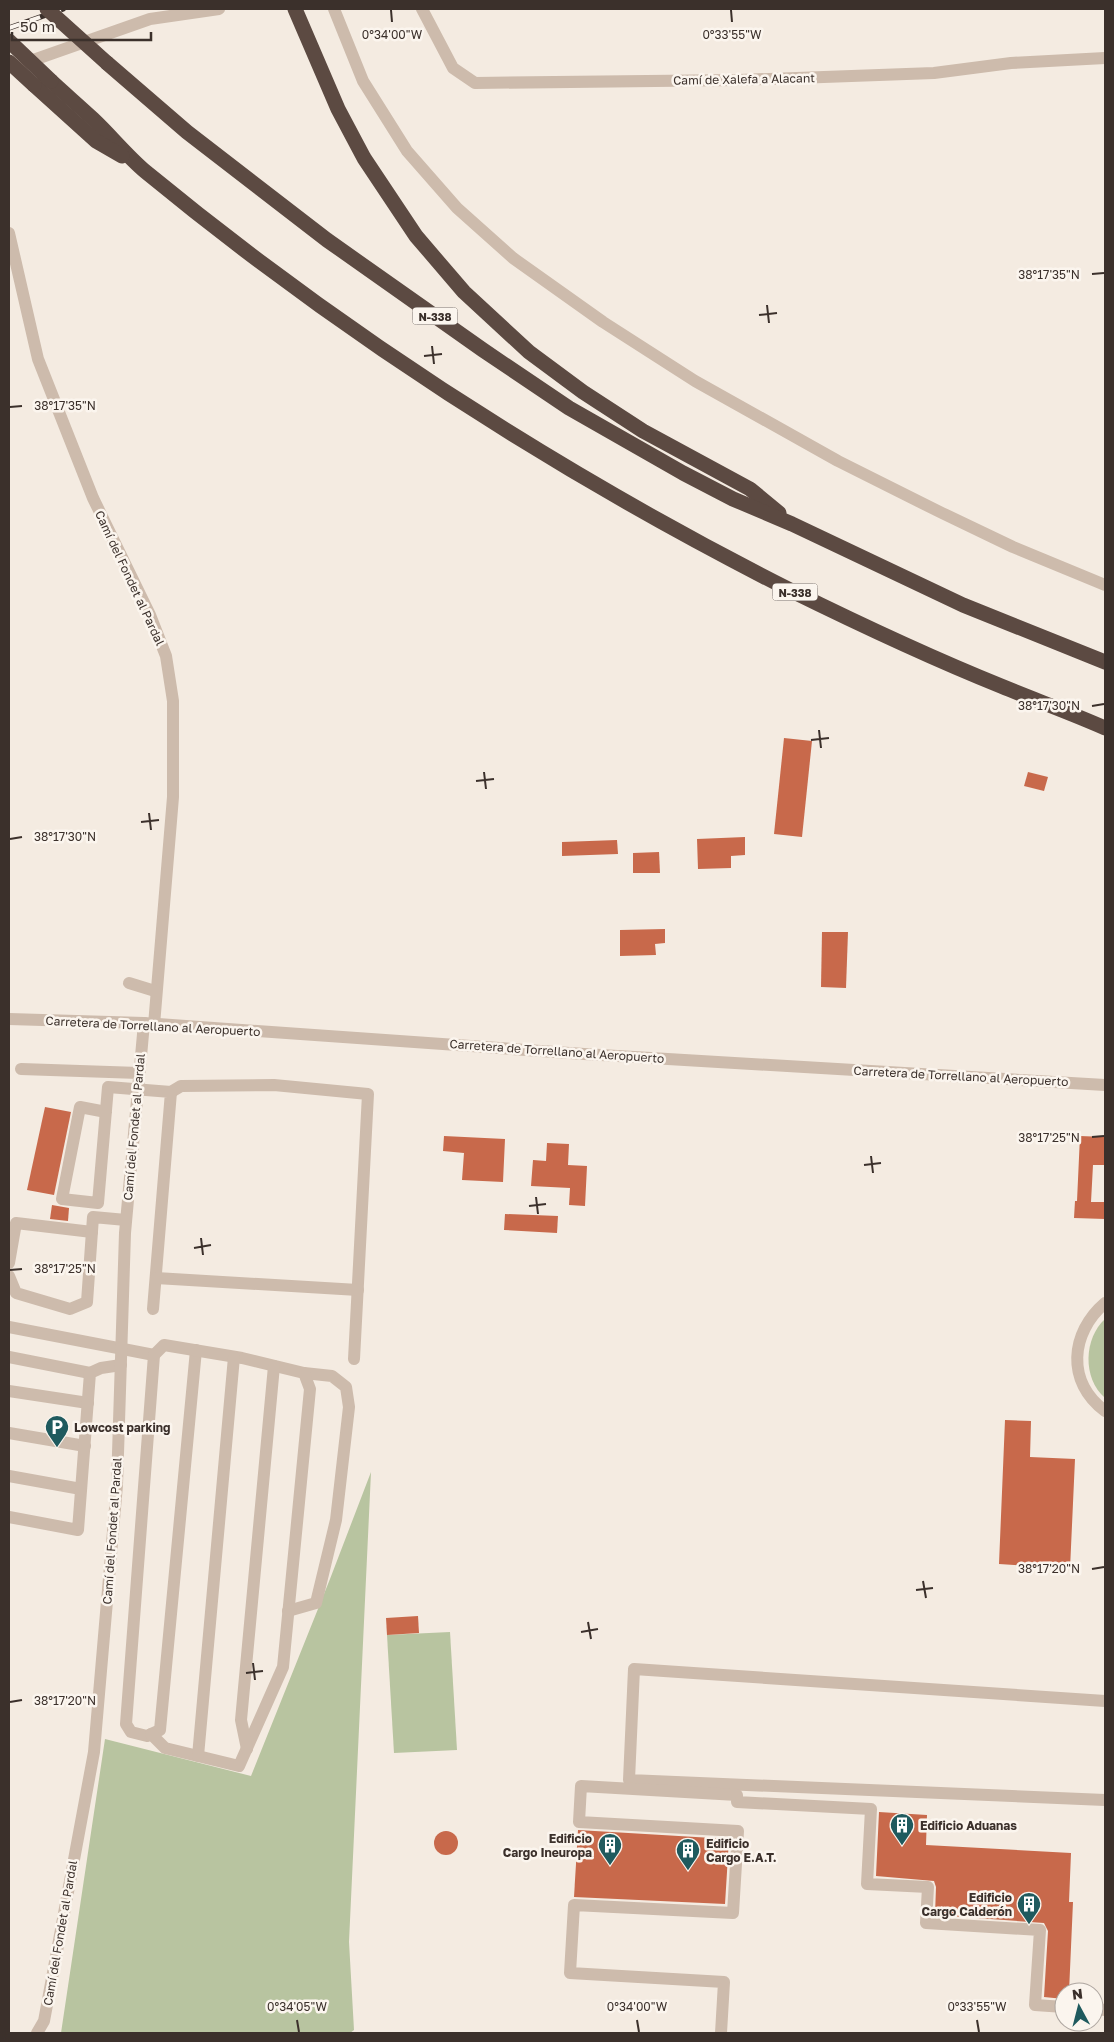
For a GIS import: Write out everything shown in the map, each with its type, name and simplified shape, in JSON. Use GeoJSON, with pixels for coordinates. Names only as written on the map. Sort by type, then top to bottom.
{"type":"FeatureCollection","features":[{"type":"Feature","properties":{"kind":"highway","name":"N-338"},"geometry":{"type":"LineString","coordinates":[[48,9],[107,64],[187,132],[327,240],[569,408],[683,473],[733,499],[792,524],[963,605],[1105,662]]}},
{"type":"Feature","properties":{"kind":"highway"},"geometry":{"type":"LineString","coordinates":[[295,9],[338,109],[364,158],[416,236],[464,292],[530,352],[583,392],[644,431],[750,489],[792,524]]}},
{"type":"Feature","properties":{"kind":"highway","name":"N-338"},"geometry":{"type":"LineString","coordinates":[[9,41],[93,119],[142,168],[198,213],[333,314],[423,377],[509,432],[666,525],[792,590],[900,642],[998,685],[1102,726]]}},
{"type":"Feature","properties":{"kind":"highway"},"geometry":{"type":"LineString","coordinates":[[9,62],[96,141],[142,168]]}},
{"type":"Feature","properties":{"kind":"street"},"geometry":{"type":"LineString","coordinates":[[9,68],[150,19],[219,9]]}},
{"type":"Feature","properties":{"kind":"street"},"geometry":{"type":"LineString","coordinates":[[334,9],[363,81],[408,150],[457,208],[513,258],[603,322],[695,381],[838,461],[978,530],[1105,585]]}},
{"type":"Feature","properties":{"kind":"street","name":"Camí de Xalefa a Alacant"},"geometry":{"type":"LineString","coordinates":[[422,9],[453,68],[475,83],[739,80],[934,73],[1011,63],[1105,58]]}},
{"type":"Feature","properties":{"kind":"street","name":"Camí del Fondet al Pardal"},"geometry":{"type":"LineString","coordinates":[[9,233],[38,359],[93,498],[150,615],[166,656],[173,701],[173,797],[155,991],[139,1073],[126,1220],[117,1485],[94,1752],[44,2020],[37,2033]]}},
{"type":"Feature","properties":{"kind":"street"},"geometry":{"type":"LineString","coordinates":[[129,983],[155,991]]}},
{"type":"Feature","properties":{"kind":"street","name":"Carretera de Torrellano al Aeropuerto"},"geometry":{"type":"LineString","coordinates":[[9,1019],[149,1024],[574,1053],[1105,1085]]}},
{"type":"Feature","properties":{"kind":"street"},"geometry":{"type":"LineString","coordinates":[[22,1070],[139,1073]]}},
{"type":"Feature","properties":{"kind":"street"},"geometry":{"type":"LineString","coordinates":[[106,1112],[80,1107],[62,1199],[98,1203],[106,1112],[108,1088],[138,1088],[172,1092],[181,1086],[274,1085],[368,1094],[354,1358]]}},
{"type":"Feature","properties":{"kind":"street"},"geometry":{"type":"LineString","coordinates":[[153,1309],[172,1092]]}},
{"type":"Feature","properties":{"kind":"street"},"geometry":{"type":"LineString","coordinates":[[9,1276],[16,1293],[70,1309],[87,1302],[94,1217],[126,1220]]}},
{"type":"Feature","properties":{"kind":"street"},"geometry":{"type":"LineString","coordinates":[[9,1263],[16,1223],[92,1232]]}},
{"type":"Feature","properties":{"kind":"street"},"geometry":{"type":"LineString","coordinates":[[156,1278],[358,1290]]}},
{"type":"Feature","properties":{"kind":"street"},"geometry":{"type":"LineString","coordinates":[[1105,1303],[1093,1313],[1081,1332],[1077,1353],[1079,1375],[1088,1395],[1105,1411]]}},
{"type":"Feature","properties":{"kind":"street"},"geometry":{"type":"LineString","coordinates":[[9,1328],[154,1355]]}},
{"type":"Feature","properties":{"kind":"street"},"geometry":{"type":"LineString","coordinates":[[196,1350],[160,1730],[147,1736],[131,1732],[126,1724],[154,1355],[164,1345],[196,1350],[234,1357],[304,1372],[332,1376],[346,1387],[349,1407],[336,1520],[316,1603],[288,1611]]}},
{"type":"Feature","properties":{"kind":"street"},"geometry":{"type":"LineString","coordinates":[[9,1357],[90,1373],[101,1368],[121,1365]]}},
{"type":"Feature","properties":{"kind":"street"},"geometry":{"type":"LineString","coordinates":[[198,1756],[234,1357]]}},
{"type":"Feature","properties":{"kind":"street"},"geometry":{"type":"LineString","coordinates":[[247,1749],[241,1720],[274,1366]]}},
{"type":"Feature","properties":{"kind":"street"},"geometry":{"type":"LineString","coordinates":[[152,1734],[165,1748],[239,1766],[283,1667],[310,1388],[304,1372]]}},
{"type":"Feature","properties":{"kind":"street"},"geometry":{"type":"LineString","coordinates":[[9,1517],[78,1530],[90,1373]]}},
{"type":"Feature","properties":{"kind":"street"},"geometry":{"type":"LineString","coordinates":[[9,1391],[88,1403]]}},
{"type":"Feature","properties":{"kind":"street"},"geometry":{"type":"LineString","coordinates":[[9,1433],[84,1446]]}},
{"type":"Feature","properties":{"kind":"street"},"geometry":{"type":"LineString","coordinates":[[9,1476],[81,1489]]}},
{"type":"Feature","properties":{"kind":"street"},"geometry":{"type":"LineString","coordinates":[[1105,1702],[634,1669],[629,1780],[1105,1800]]}},
{"type":"Feature","properties":{"kind":"street"},"geometry":{"type":"LineString","coordinates":[[721,2033],[724,1982],[570,1973],[574,1904],[733,1913],[738,1831],[579,1822],[581,1786],[737,1795],[737,1802],[871,1809],[867,1884],[928,1887],[926,1923],[1040,1930],[1035,2005],[1054,2006]]}},
{"type":"Feature","properties":{"kind":"green space"},"geometry":{"type":"Polygon","coordinates":[[[1105,1319],[1105,1398],[1092,1380],[1088,1358],[1093,1337],[1105,1319]]]}},
{"type":"Feature","properties":{"kind":"green space"},"geometry":{"type":"Polygon","coordinates":[[[371,1472],[349,1942],[354,2030],[350,2033],[61,2033],[105,1739],[251,1776],[371,1472]]]}},
{"type":"Feature","properties":{"kind":"green space"},"geometry":{"type":"Polygon","coordinates":[[[450,1632],[457,1750],[394,1753],[387,1635],[450,1632]]]}},
{"type":"Feature","properties":{"kind":"building"},"geometry":{"type":"Polygon","coordinates":[[[784,738],[812,741],[802,837],[774,834],[784,738]]]}},
{"type":"Feature","properties":{"kind":"building"},"geometry":{"type":"Polygon","coordinates":[[[1028,772],[1048,777],[1044,791],[1024,786],[1028,772]]]}},
{"type":"Feature","properties":{"kind":"building"},"geometry":{"type":"Polygon","coordinates":[[[745,837],[745,855],[731,856],[731,868],[698,869],[697,839],[745,837]]]}},
{"type":"Feature","properties":{"kind":"building"},"geometry":{"type":"Polygon","coordinates":[[[617,840],[618,854],[562,856],[562,842],[617,840]]]}},
{"type":"Feature","properties":{"kind":"building"},"geometry":{"type":"Polygon","coordinates":[[[659,852],[660,873],[633,873],[633,853],[659,852]]]}},
{"type":"Feature","properties":{"kind":"building"},"geometry":{"type":"Polygon","coordinates":[[[665,929],[665,943],[655,944],[656,955],[620,956],[620,930],[665,929]]]}},
{"type":"Feature","properties":{"kind":"building"},"geometry":{"type":"Polygon","coordinates":[[[822,932],[848,932],[846,988],[821,987],[822,932]]]}},
{"type":"Feature","properties":{"kind":"building"},"geometry":{"type":"Polygon","coordinates":[[[45,1107],[71,1112],[54,1195],[27,1190],[45,1107]]]}},
{"type":"Feature","properties":{"kind":"building"},"geometry":{"type":"Polygon","coordinates":[[[444,1136],[505,1139],[503,1182],[462,1180],[464,1153],[443,1151],[444,1136]]]}},
{"type":"Feature","properties":{"kind":"building"},"geometry":{"type":"Polygon","coordinates":[[[1080,1136],[1105,1137],[1105,1165],[1093,1165],[1091,1202],[1105,1202],[1105,1219],[1074,1218],[1075,1201],[1077,1201],[1080,1136]]]}},
{"type":"Feature","properties":{"kind":"building"},"geometry":{"type":"Polygon","coordinates":[[[547,1143],[569,1144],[568,1165],[587,1166],[585,1206],[569,1205],[570,1188],[531,1186],[533,1160],[546,1161],[547,1143]]]}},
{"type":"Feature","properties":{"kind":"building"},"geometry":{"type":"Polygon","coordinates":[[[52,1205],[69,1208],[68,1221],[50,1219],[52,1205]]]}},
{"type":"Feature","properties":{"kind":"building"},"geometry":{"type":"Polygon","coordinates":[[[505,1214],[558,1216],[557,1233],[504,1230],[505,1214]]]}},
{"type":"Feature","properties":{"kind":"building"},"geometry":{"type":"Polygon","coordinates":[[[1005,1420],[1031,1421],[1030,1457],[1075,1459],[1070,1569],[999,1564],[1005,1420]]]}},
{"type":"Feature","properties":{"kind":"building"},"geometry":{"type":"Polygon","coordinates":[[[418,1616],[419,1633],[387,1635],[386,1618],[418,1616]]]}},
{"type":"Feature","properties":{"kind":"building","name":"Edificio Cargo Calderón"},"geometry":{"type":"Polygon","coordinates":[[[879,1812],[927,1815],[926,1845],[1071,1853],[1069,1902],[1073,1902],[1069,1982],[1054,1982],[1054,1998],[1044,1997],[1048,1931],[1044,1923],[935,1915],[936,1887],[934,1881],[876,1876],[879,1812]]]}},
{"type":"Feature","properties":{"kind":"building"},"geometry":{"type":"Polygon","coordinates":[[[578,1830],[729,1839],[725,1904],[574,1897],[578,1830]]]}},
{"type":"Feature","properties":{"kind":"building"},"geometry":{"type":"Polygon","coordinates":[[[446,1831],[454,1835],[458,1843],[454,1851],[446,1855],[438,1851],[434,1843],[438,1835],[446,1831]]]}},
{"type":"Feature","properties":{"kind":"railway"},"geometry":{"type":"LineString","coordinates":[[9,28],[63,9]]}},
{"type":"Feature","properties":{"kind":"place","name":"Lowcost parking"},"geometry":{"type":"Point","coordinates":[57,1448]}},
{"type":"Feature","properties":{"kind":"place","name":"Edificio Aduanas"},"geometry":{"type":"Point","coordinates":[902,1846]}},
{"type":"Feature","properties":{"kind":"place","name":"Edificio Cargo Ineuropa"},"geometry":{"type":"Point","coordinates":[610,1866]}},
{"type":"Feature","properties":{"kind":"place","name":"Edificio Cargo E.A.T."},"geometry":{"type":"Point","coordinates":[688,1871]}},
{"type":"Feature","properties":{"kind":"place","name":"Edificio Cargo Calderón"},"geometry":{"type":"Point","coordinates":[1029,1925]}}]}
